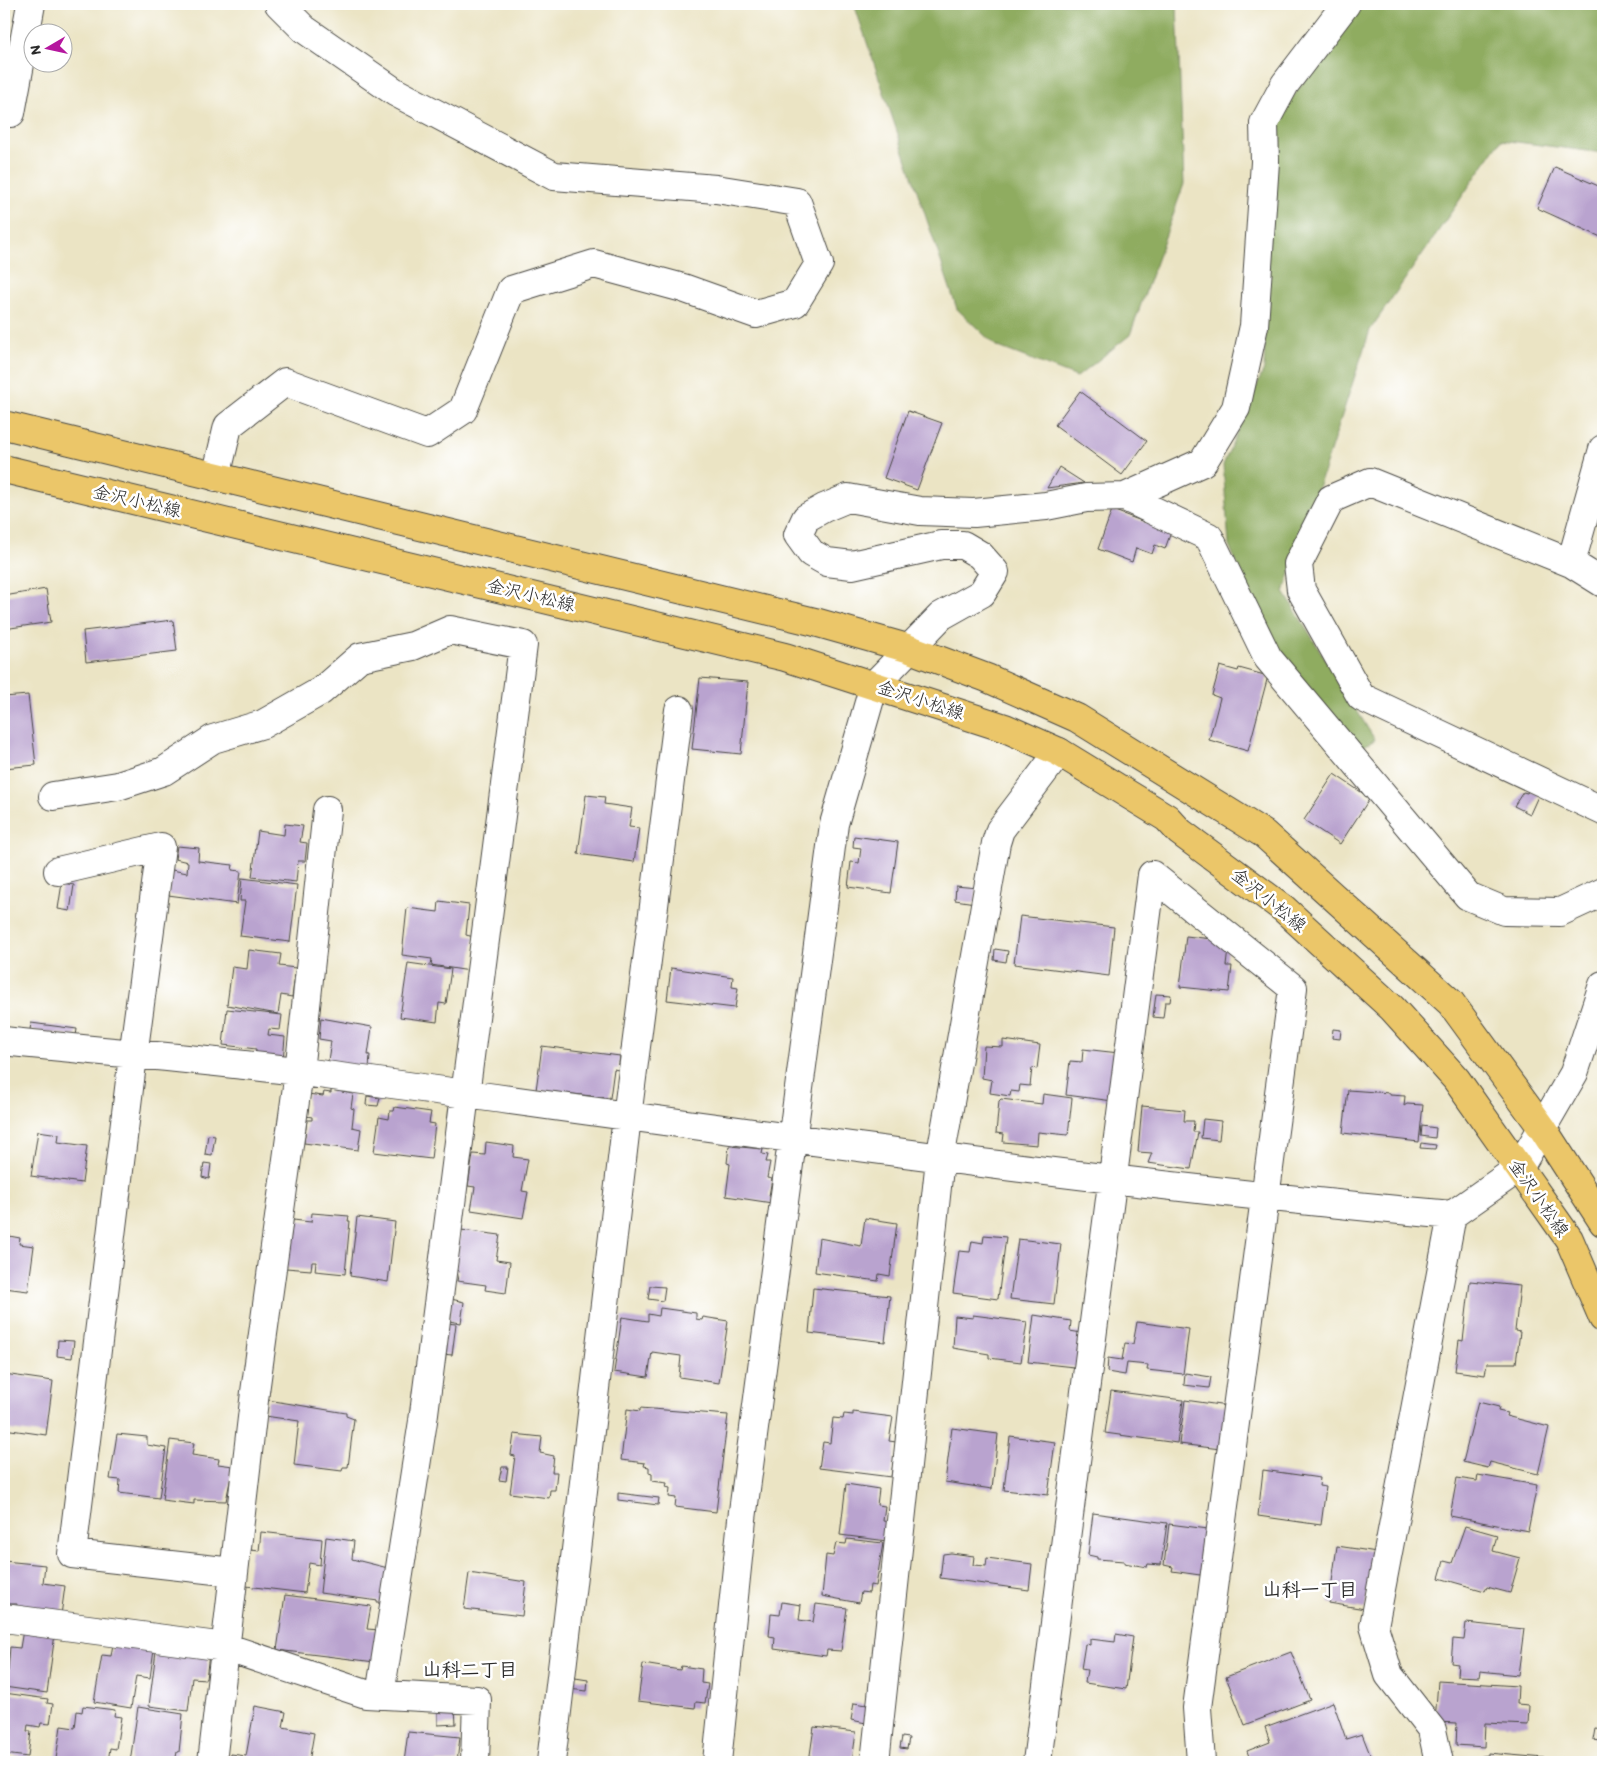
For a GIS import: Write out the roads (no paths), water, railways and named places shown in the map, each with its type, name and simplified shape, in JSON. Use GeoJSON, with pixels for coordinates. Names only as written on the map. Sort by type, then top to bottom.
{"type":"FeatureCollection","features":[{"type":"Feature","properties":{"kind":"main road"},"geometry":{"type":"LineString","coordinates":[[4,425],[816,622],[907,648],[987,678],[1077,718],[1264,834],[1452,1003],[1543,1129],[1603,1222]]}},
{"type":"Feature","properties":{"kind":"main road","name":"金沢小松線"},"geometry":{"type":"LineString","coordinates":[[4,469],[689,632],[786,657],[1005,728],[1058,752],[1167,818],[1180,832],[1284,908],[1392,1008],[1450,1072],[1569,1240],[1603,1318]]}},
{"type":"Feature","properties":{"kind":"street"},"geometry":{"type":"LineString","coordinates":[[4,111],[11,113],[31,4]]}},
{"type":"Feature","properties":{"kind":"street"},"geometry":{"type":"LineString","coordinates":[[216,477],[228,426],[285,382],[427,434],[463,410],[511,290],[594,264],[683,288],[756,314],[795,303],[819,264],[797,202],[716,189],[554,176],[396,92],[304,29],[279,4]]}},
{"type":"Feature","properties":{"kind":"street"},"geometry":{"type":"LineString","coordinates":[[717,1762],[742,1519],[834,824],[874,684],[907,648],[941,616],[982,593],[995,572],[980,555],[963,545],[941,545],[852,565],[827,562],[811,552],[798,535],[806,518],[848,498],[920,511],[974,512],[1015,507],[1046,506],[1086,498],[1125,497],[1203,462],[1236,408],[1254,326],[1265,162],[1264,123],[1286,84],[1346,4]]}},
{"type":"Feature","properties":{"kind":"street"},"geometry":{"type":"LineString","coordinates":[[1571,563],[1603,449]]}},
{"type":"Feature","properties":{"kind":"street"},"geometry":{"type":"LineString","coordinates":[[1603,584],[1571,563],[1370,482],[1331,499],[1298,564],[1301,590],[1361,697],[1603,810]]}},
{"type":"Feature","properties":{"kind":"street"},"geometry":{"type":"LineString","coordinates":[[1125,497],[1209,537],[1268,658],[1468,896],[1504,911],[1560,912],[1603,892]]}},
{"type":"Feature","properties":{"kind":"street"},"geometry":{"type":"LineString","coordinates":[[53,796],[118,786],[164,771],[212,738],[263,724],[322,691],[360,657],[413,646],[450,630],[523,645],[423,1420],[380,1695]]}},
{"type":"Feature","properties":{"kind":"street"},"geometry":{"type":"LineString","coordinates":[[552,1762],[627,1117],[680,710]]}},
{"type":"Feature","properties":{"kind":"street"},"geometry":{"type":"LineString","coordinates":[[875,1762],[940,1159],[1000,830],[1058,752]]}},
{"type":"Feature","properties":{"kind":"street"},"geometry":{"type":"LineString","coordinates":[[212,1762],[255,1392],[299,1072],[327,810]]}},
{"type":"Feature","properties":{"kind":"street"},"geometry":{"type":"LineString","coordinates":[[58,872],[162,847],[133,1056],[72,1554],[233,1572]]}},
{"type":"Feature","properties":{"kind":"street"},"geometry":{"type":"LineString","coordinates":[[1037,1762],[1152,875],[1293,988],[1197,1708],[1201,1762]]}},
{"type":"Feature","properties":{"kind":"street"},"geometry":{"type":"LineString","coordinates":[[4,1041],[299,1072],[940,1159],[1265,1198],[1452,1215],[1518,1168],[1543,1129],[1574,1073],[1603,986]]}},
{"type":"Feature","properties":{"kind":"street"},"geometry":{"type":"LineString","coordinates":[[1439,1762],[1432,1730],[1389,1675],[1374,1626],[1452,1215]]}},
{"type":"Feature","properties":{"kind":"street"},"geometry":{"type":"LineString","coordinates":[[4,1618],[225,1647],[366,1694],[477,1700],[475,1762]]}},
{"type":"Feature","properties":{"kind":"district","name":"山科一丁目"},"geometry":{"type":"Point","coordinates":[1310,1589]}},
{"type":"Feature","properties":{"kind":"district","name":"山科二丁目"},"geometry":{"type":"Point","coordinates":[470,1669]}}]}
